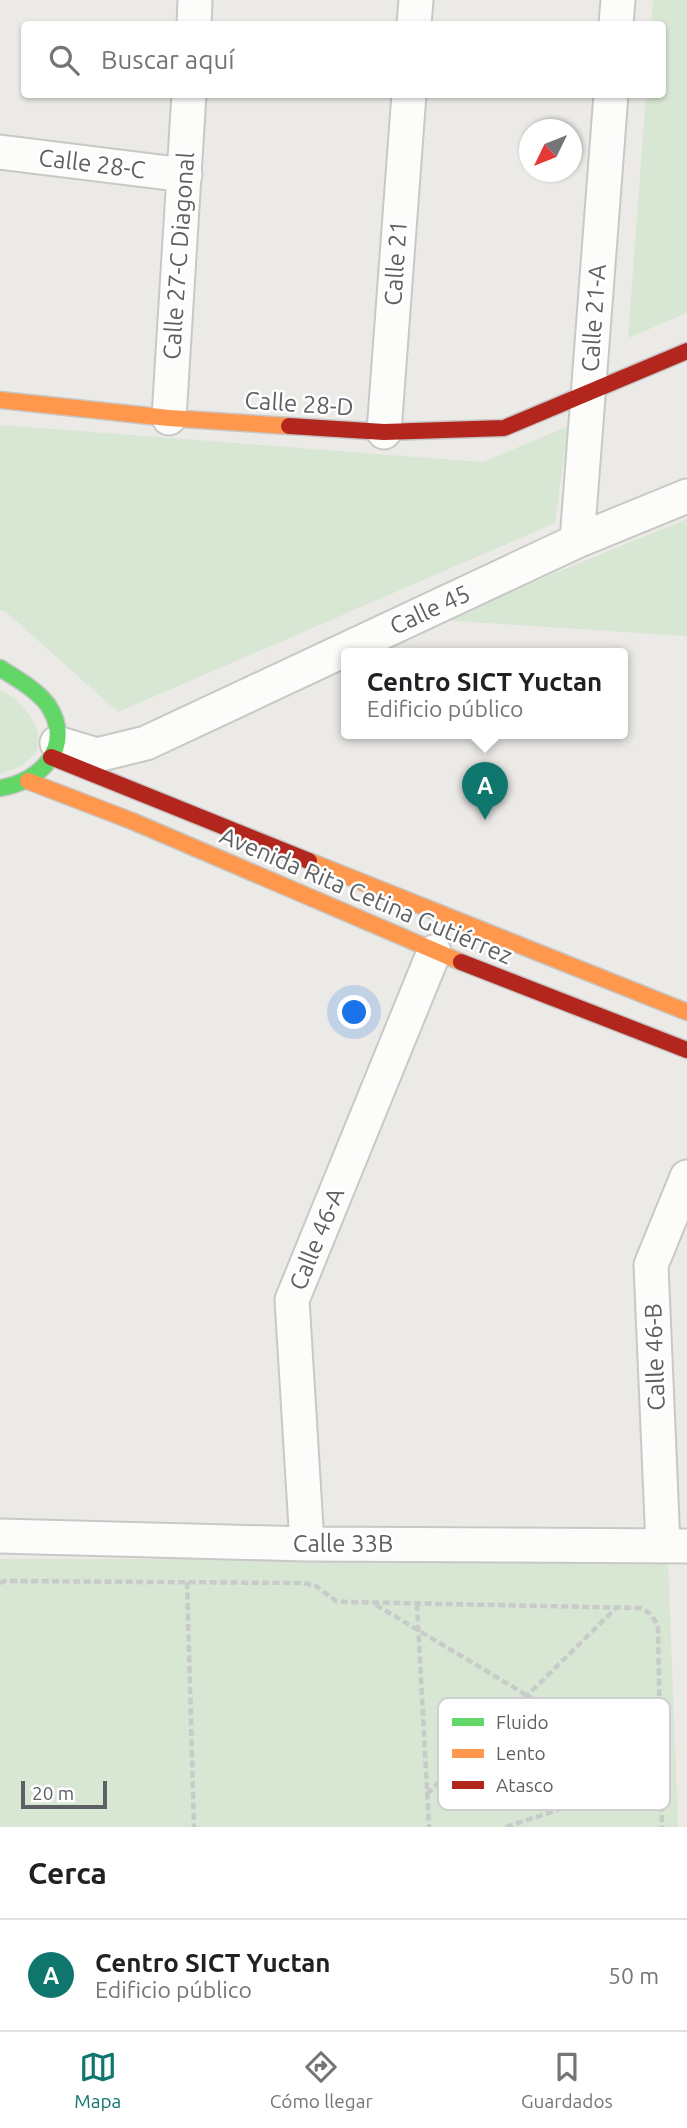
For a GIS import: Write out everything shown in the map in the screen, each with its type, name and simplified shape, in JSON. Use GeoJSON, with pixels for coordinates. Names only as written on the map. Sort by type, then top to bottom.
{"type":"FeatureCollection","features":[{"type":"Feature","properties":{"kind":"street"},"geometry":{"type":"LineString","coordinates":[[194,21],[195,0]]}},
{"type":"Feature","properties":{"kind":"street"},"geometry":{"type":"LineString","coordinates":[[414,21],[416,0]]}},
{"type":"Feature","properties":{"kind":"street"},"geometry":{"type":"LineString","coordinates":[[616,21],[618,0]]}},
{"type":"Feature","properties":{"kind":"street","name":"Calle 27-C Diagonal"},"geometry":{"type":"LineString","coordinates":[[169,418],[189,98]]}},
{"type":"Feature","properties":{"kind":"street","name":"Calle 21"},"geometry":{"type":"LineString","coordinates":[[384,432],[409,98]]}},
{"type":"Feature","properties":{"kind":"street","name":"Calle 21-A"},"geometry":{"type":"LineString","coordinates":[[577,541],[611,98]]}},
{"type":"Feature","properties":{"kind":"street","name":"Calle 28-C"},"geometry":{"type":"LineString","coordinates":[[0,152],[184,175]]}},
{"type":"Feature","properties":{"kind":"street","name":"Calle 28-D"},"geometry":{"type":"LineString","coordinates":[[0,400],[169,418],[384,432],[504,428],[687,351]]}},
{"type":"Feature","properties":{"kind":"street","name":"Calle 45"},"geometry":{"type":"LineString","coordinates":[[349,648],[577,541],[687,496]]}},
{"type":"Feature","properties":{"kind":"street","name":"Calle 45"},"geometry":{"type":"LineString","coordinates":[[54,750],[97,755],[146,743],[341,652]]}},
{"type":"Feature","properties":{"kind":"street"},"geometry":{"type":"LineString","coordinates":[[0,668],[26,685],[48,706],[58,725],[54,750],[10,788]]}},
{"type":"Feature","properties":{"kind":"street","name":"Avenida Rita Cetina Gutiérrez"},"geometry":{"type":"LineString","coordinates":[[54,750],[687,1012]]}},
{"type":"Feature","properties":{"kind":"street","name":"Avenida Rita Cetina Gutiérrez"},"geometry":{"type":"LineString","coordinates":[[10,788],[132,821],[434,953],[687,1049]]}},
{"type":"Feature","properties":{"kind":"street","name":"Calle 46-A"},"geometry":{"type":"LineString","coordinates":[[307,1544],[292,1300],[434,953]]}},
{"type":"Feature","properties":{"kind":"street","name":"Calle 46-B"},"geometry":{"type":"LineString","coordinates":[[675,1545],[651,1265],[687,1177]]}},
{"type":"Feature","properties":{"kind":"street","name":"Calle 33B"},"geometry":{"type":"LineString","coordinates":[[0,1536],[307,1544],[675,1545]]}},
{"type":"Feature","properties":{"kind":"path"},"geometry":{"type":"LineString","coordinates":[[187,1581],[194,1827]]}},
{"type":"Feature","properties":{"kind":"path"},"geometry":{"type":"LineString","coordinates":[[0,1583],[304,1583],[316,1586],[336,1601],[640,1608],[649,1611],[658,1628],[659,1698]]}},
{"type":"Feature","properties":{"kind":"path"},"geometry":{"type":"LineString","coordinates":[[373,1603],[533,1698]]}},
{"type":"Feature","properties":{"kind":"path"},"geometry":{"type":"LineString","coordinates":[[417,1604],[429,1827]]}},
{"type":"Feature","properties":{"kind":"path"},"geometry":{"type":"LineString","coordinates":[[525,1698],[617,1608]]}},
{"type":"Feature","properties":{"kind":"path"},"geometry":{"type":"LineString","coordinates":[[427,1794],[438,1783]]}},
{"type":"Feature","properties":{"kind":"path"},"geometry":{"type":"LineString","coordinates":[[506,1827],[557,1810]]}},
{"type":"Feature","properties":{"kind":"green space"},"geometry":{"type":"Polygon","coordinates":[[[653,0],[687,0],[687,313],[628,338],[646,98],[666,98],[666,21],[651,21],[653,0]]]}},
{"type":"Feature","properties":{"kind":"green space"},"geometry":{"type":"Polygon","coordinates":[[[0,425],[483,462],[568,426],[555,523],[118,712],[5,611],[0,611],[0,425]]]}},
{"type":"Feature","properties":{"kind":"green space"},"geometry":{"type":"Polygon","coordinates":[[[687,519],[687,636],[440,620],[687,519]]]}},
{"type":"Feature","properties":{"kind":"green space"},"geometry":{"type":"Polygon","coordinates":[[[0,690],[13,697],[24,708],[36,727],[38,738],[37,752],[22,766],[0,774],[0,690]]]}},
{"type":"Feature","properties":{"kind":"green space"},"geometry":{"type":"Polygon","coordinates":[[[0,1559],[668,1559],[678,1827],[0,1827],[0,1559]]]}},
{"type":"Feature","properties":{"kind":"traffic: fast"},"geometry":{"type":"LineString","coordinates":[[0,668],[43,699],[55,720],[58,734],[55,748],[40,770],[29,778],[0,788]]}},
{"type":"Feature","properties":{"kind":"traffic: slow"},"geometry":{"type":"LineString","coordinates":[[0,400],[169,418],[289,426]]}},
{"type":"Feature","properties":{"kind":"traffic: slow"},"geometry":{"type":"LineString","coordinates":[[28,781],[132,821],[461,962]]}},
{"type":"Feature","properties":{"kind":"traffic: slow"},"geometry":{"type":"LineString","coordinates":[[309,861],[687,1012]]}},
{"type":"Feature","properties":{"kind":"traffic: jam"},"geometry":{"type":"LineString","coordinates":[[289,426],[384,432],[504,428],[687,351]]}},
{"type":"Feature","properties":{"kind":"traffic: jam"},"geometry":{"type":"LineString","coordinates":[[51,757],[309,861]]}},
{"type":"Feature","properties":{"kind":"traffic: jam"},"geometry":{"type":"LineString","coordinates":[[461,962],[687,1050]]}},
{"type":"Feature","properties":{"kind":"place","name":"Centro SICT Yuctan"},"geometry":{"type":"Point","coordinates":[485,820]}}]}
